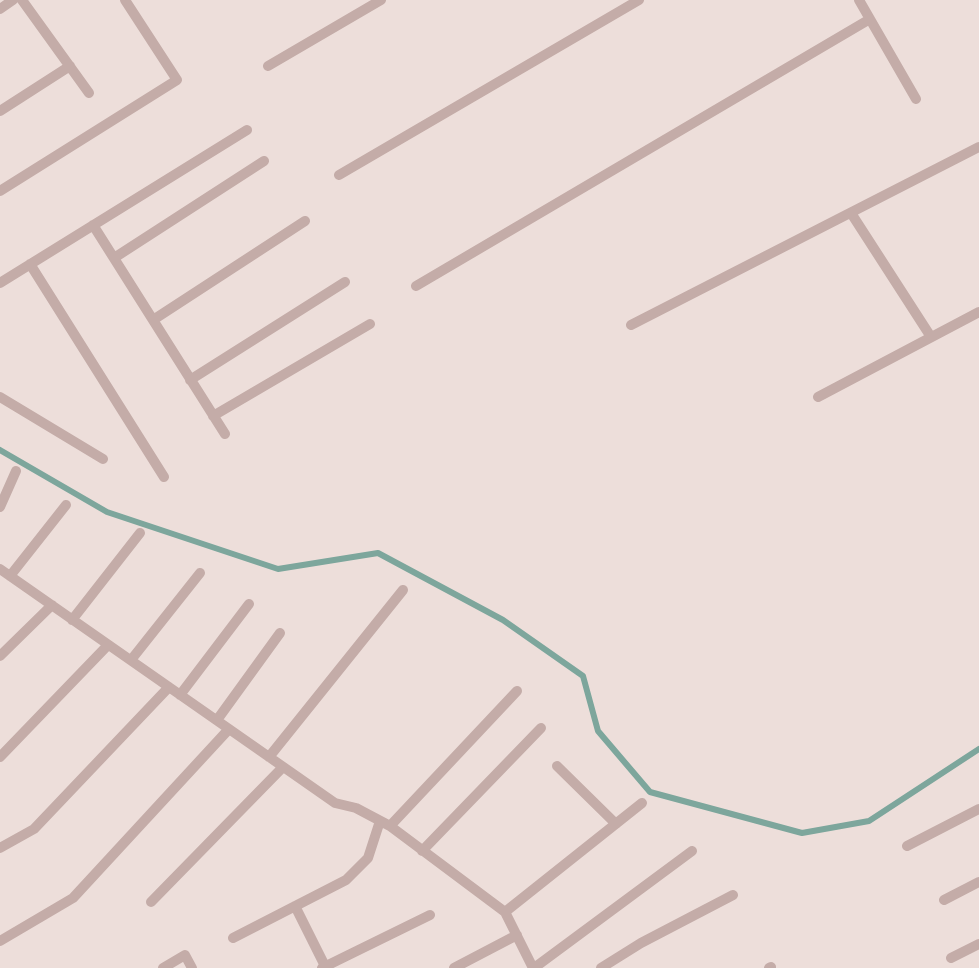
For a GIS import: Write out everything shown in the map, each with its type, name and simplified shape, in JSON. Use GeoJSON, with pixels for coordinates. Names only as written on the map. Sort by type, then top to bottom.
{"type":"FeatureCollection","features":[{"type":"Feature","properties":{"kind":"street"},"geometry":{"type":"LineString","coordinates":[[0,9],[13,0]]}},
{"type":"Feature","properties":{"kind":"street"},"geometry":{"type":"LineString","coordinates":[[22,0],[89,93]]}},
{"type":"Feature","properties":{"kind":"street"},"geometry":{"type":"LineString","coordinates":[[0,191],[177,80],[125,0]]}},
{"type":"Feature","properties":{"kind":"street"},"geometry":{"type":"LineString","coordinates":[[268,66],[381,0]]}},
{"type":"Feature","properties":{"kind":"street"},"geometry":{"type":"LineString","coordinates":[[339,175],[639,0]]}},
{"type":"Feature","properties":{"kind":"street"},"geometry":{"type":"LineString","coordinates":[[859,0],[916,99]]}},
{"type":"Feature","properties":{"kind":"street"},"geometry":{"type":"LineString","coordinates":[[416,286],[870,19]]}},
{"type":"Feature","properties":{"kind":"street"},"geometry":{"type":"LineString","coordinates":[[0,112],[70,66]]}},
{"type":"Feature","properties":{"kind":"street"},"geometry":{"type":"LineString","coordinates":[[0,283],[247,130]]}},
{"type":"Feature","properties":{"kind":"street"},"geometry":{"type":"LineString","coordinates":[[631,326],[979,147]]}},
{"type":"Feature","properties":{"kind":"street"},"geometry":{"type":"LineString","coordinates":[[114,258],[264,161]]}},
{"type":"Feature","properties":{"kind":"street"},"geometry":{"type":"LineString","coordinates":[[851,213],[931,337]]}},
{"type":"Feature","properties":{"kind":"street"},"geometry":{"type":"LineString","coordinates":[[153,320],[305,221]]}},
{"type":"Feature","properties":{"kind":"street"},"geometry":{"type":"LineString","coordinates":[[93,225],[225,434]]}},
{"type":"Feature","properties":{"kind":"street"},"geometry":{"type":"LineString","coordinates":[[30,264],[164,477]]}},
{"type":"Feature","properties":{"kind":"street"},"geometry":{"type":"LineString","coordinates":[[190,380],[345,282]]}},
{"type":"Feature","properties":{"kind":"street"},"geometry":{"type":"LineString","coordinates":[[818,397],[979,312]]}},
{"type":"Feature","properties":{"kind":"street"},"geometry":{"type":"LineString","coordinates":[[213,416],[370,324]]}},
{"type":"Feature","properties":{"kind":"street"},"geometry":{"type":"LineString","coordinates":[[0,397],[103,459]]}},
{"type":"Feature","properties":{"kind":"street"},"geometry":{"type":"LineString","coordinates":[[0,507],[16,471]]}},
{"type":"Feature","properties":{"kind":"street"},"geometry":{"type":"LineString","coordinates":[[10,576],[66,505]]}},
{"type":"Feature","properties":{"kind":"street"},"geometry":{"type":"LineString","coordinates":[[72,620],[140,533]]}},
{"type":"Feature","properties":{"kind":"street"},"geometry":{"type":"LineString","coordinates":[[0,569],[335,803],[356,808],[390,826],[505,912],[533,968],[692,851]]}},
{"type":"Feature","properties":{"kind":"street"},"geometry":{"type":"LineString","coordinates":[[130,660],[200,573]]}},
{"type":"Feature","properties":{"kind":"street"},"geometry":{"type":"LineString","coordinates":[[269,757],[403,590]]}},
{"type":"Feature","properties":{"kind":"street"},"geometry":{"type":"LineString","coordinates":[[180,695],[249,604]]}},
{"type":"Feature","properties":{"kind":"street"},"geometry":{"type":"LineString","coordinates":[[0,656],[52,605]]}},
{"type":"Feature","properties":{"kind":"street"},"geometry":{"type":"LineString","coordinates":[[217,720],[280,633]]}},
{"type":"Feature","properties":{"kind":"street"},"geometry":{"type":"LineString","coordinates":[[0,758],[108,645]]}},
{"type":"Feature","properties":{"kind":"street"},"geometry":{"type":"LineString","coordinates":[[0,848],[34,829],[169,687]]}},
{"type":"Feature","properties":{"kind":"street"},"geometry":{"type":"LineString","coordinates":[[390,826],[517,691]]}},
{"type":"Feature","properties":{"kind":"street"},"geometry":{"type":"LineString","coordinates":[[422,851],[541,728]]}},
{"type":"Feature","properties":{"kind":"street"},"geometry":{"type":"LineString","coordinates":[[0,941],[73,898],[229,729]]}},
{"type":"Feature","properties":{"kind":"street"},"geometry":{"type":"LineString","coordinates":[[557,766],[616,824]]}},
{"type":"Feature","properties":{"kind":"street"},"geometry":{"type":"LineString","coordinates":[[151,902],[283,767]]}},
{"type":"Feature","properties":{"kind":"street"},"geometry":{"type":"LineString","coordinates":[[505,912],[642,803]]}},
{"type":"Feature","properties":{"kind":"street"},"geometry":{"type":"LineString","coordinates":[[907,846],[979,809]]}},
{"type":"Feature","properties":{"kind":"street"},"geometry":{"type":"LineString","coordinates":[[232,938],[346,880],[368,858],[380,821]]}},
{"type":"Feature","properties":{"kind":"street"},"geometry":{"type":"LineString","coordinates":[[944,900],[979,882]]}},
{"type":"Feature","properties":{"kind":"street"},"geometry":{"type":"LineString","coordinates":[[601,968],[641,943],[733,895]]}},
{"type":"Feature","properties":{"kind":"street"},"geometry":{"type":"LineString","coordinates":[[296,906],[324,967],[430,916]]}},
{"type":"Feature","properties":{"kind":"street"},"geometry":{"type":"LineString","coordinates":[[454,968],[516,935]]}},
{"type":"Feature","properties":{"kind":"street"},"geometry":{"type":"LineString","coordinates":[[951,958],[979,944]]}},
{"type":"Feature","properties":{"kind":"street"},"geometry":{"type":"LineString","coordinates":[[163,968],[185,955],[192,968]]}},
{"type":"Feature","properties":{"kind":"waterway"},"geometry":{"type":"LineString","coordinates":[[0,450],[107,512],[278,569],[378,553],[503,620],[583,676],[598,731],[650,792],[802,833],[869,821],[979,749]]}}]}
